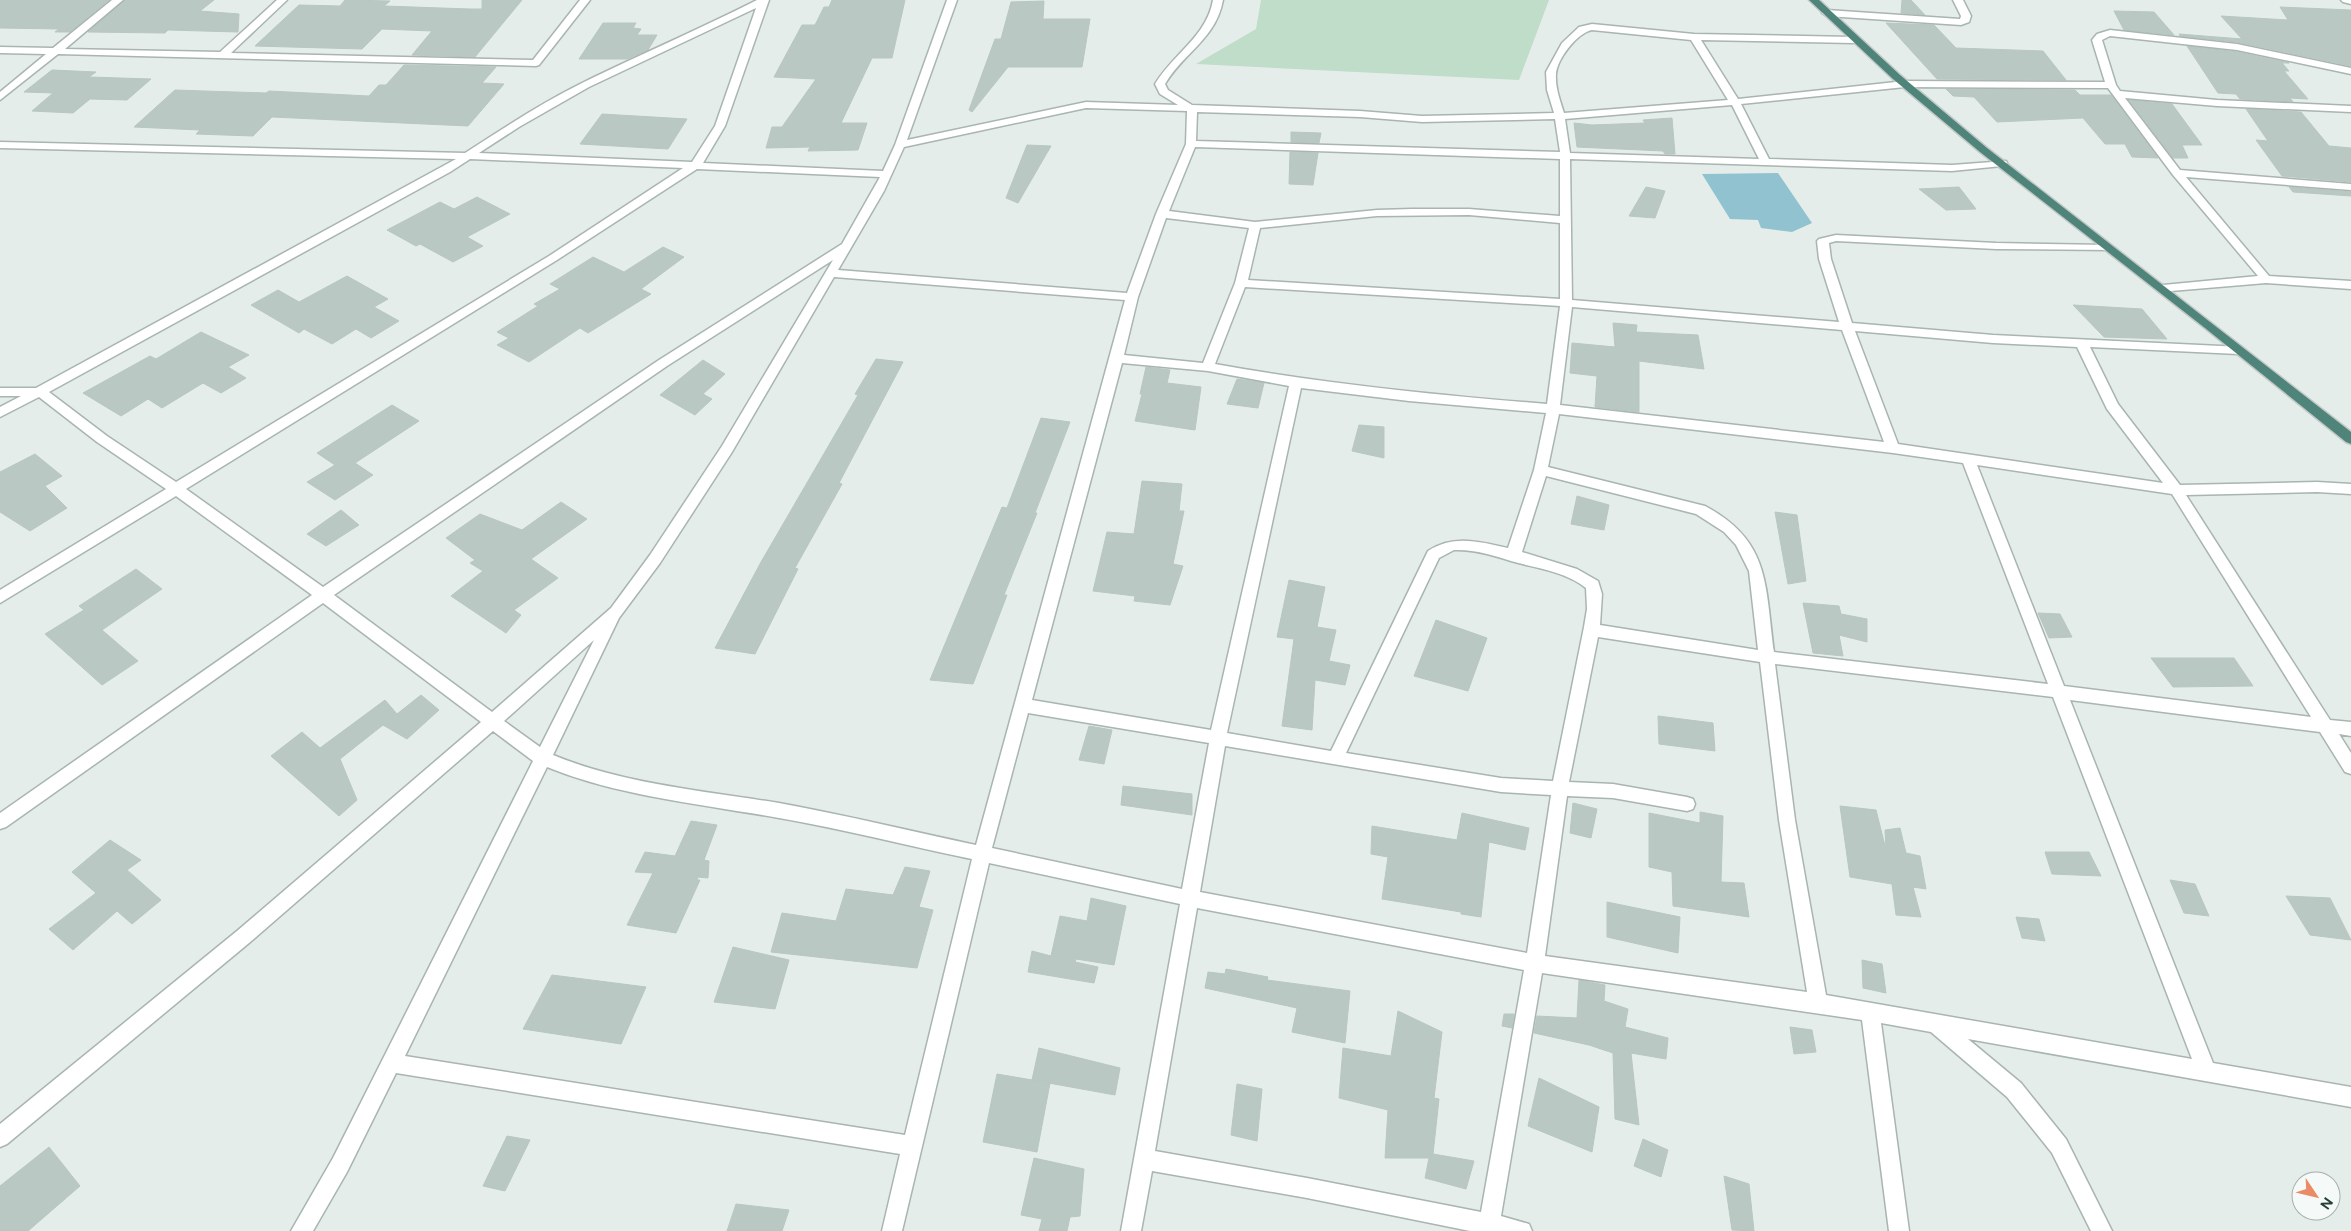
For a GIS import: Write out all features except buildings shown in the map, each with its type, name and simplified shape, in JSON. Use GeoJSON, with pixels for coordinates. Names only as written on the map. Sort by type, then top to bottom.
{"type":"FeatureCollection","features":[{"type":"Feature","properties":{"kind":"highway"},"geometry":{"type":"LineString","coordinates":[[1814,0],[1853,40],[1905,84],[2107,248],[2163,289],[2351,439]]}},
{"type":"Feature","properties":{"kind":"street"},"geometry":{"type":"LineString","coordinates":[[0,97],[118,0]]}},
{"type":"Feature","properties":{"kind":"street"},"geometry":{"type":"LineString","coordinates":[[223,55],[282,0]]}},
{"type":"Feature","properties":{"kind":"street"},"geometry":{"type":"LineString","coordinates":[[0,50],[536,63],[585,0]]}},
{"type":"Feature","properties":{"kind":"street"},"geometry":{"type":"LineString","coordinates":[[0,413],[446,170],[515,125],[586,85],[649,57],[763,0]]}},
{"type":"Feature","properties":{"kind":"street"},"geometry":{"type":"LineString","coordinates":[[0,597],[553,258],[696,166],[720,126],[763,0]]}},
{"type":"Feature","properties":{"kind":"street"},"geometry":{"type":"LineString","coordinates":[[302,1231],[340,1164],[616,612],[655,559],[726,449],[830,273],[850,243],[887,174],[900,145],[952,0]]}},
{"type":"Feature","properties":{"kind":"street"},"geometry":{"type":"LineString","coordinates":[[892,1231],[982,854],[1132,297],[1162,214],[1191,144],[1194,116],[1191,109],[1164,92],[1160,84],[1166,72],[1207,32],[1217,9],[1218,0]]}},
{"type":"Feature","properties":{"kind":"street"},"geometry":{"type":"LineString","coordinates":[[1827,13],[1961,22],[1966,20],[1966,16],[1958,0]]}},
{"type":"Feature","properties":{"kind":"street"},"geometry":{"type":"LineString","coordinates":[[2346,0],[2351,1]]}},
{"type":"Feature","properties":{"kind":"street"},"geometry":{"type":"LineString","coordinates":[[1512,556],[1541,470],[1554,409],[1566,303],[1565,154],[1560,116],[1552,90],[1551,72],[1565,45],[1582,29],[1599,28],[1694,37],[1853,40]]}},
{"type":"Feature","properties":{"kind":"street"},"geometry":{"type":"LineString","coordinates":[[2266,279],[2177,173],[2114,89],[2096,40],[2100,36],[2110,33],[2236,47],[2351,71]]}},
{"type":"Feature","properties":{"kind":"street"},"geometry":{"type":"LineString","coordinates":[[1694,37],[1735,102],[1765,161]]}},
{"type":"Feature","properties":{"kind":"street"},"geometry":{"type":"LineString","coordinates":[[900,145],[1086,105],[1360,114],[1422,119],[1560,116],[1735,102],[1905,84],[2114,89],[2217,103],[2351,109]]}},
{"type":"Feature","properties":{"kind":"street"},"geometry":{"type":"LineString","coordinates":[[1191,144],[1565,154],[1952,168],[2002,163]]}},
{"type":"Feature","properties":{"kind":"street"},"geometry":{"type":"LineString","coordinates":[[0,145],[228,152],[469,156],[887,174]]}},
{"type":"Feature","properties":{"kind":"street"},"geometry":{"type":"LineString","coordinates":[[2177,173],[2351,187]]}},
{"type":"Feature","properties":{"kind":"street"},"geometry":{"type":"LineString","coordinates":[[1162,214],[1255,225],[1403,212],[1469,212],[1565,220]]}},
{"type":"Feature","properties":{"kind":"street"},"geometry":{"type":"LineString","coordinates":[[1208,368],[1241,283],[1255,225]]}},
{"type":"Feature","properties":{"kind":"street"},"geometry":{"type":"LineString","coordinates":[[1893,448],[1847,327],[1824,259],[1823,241],[1836,238],[1996,246],[2107,248]]}},
{"type":"Feature","properties":{"kind":"street"},"geometry":{"type":"LineString","coordinates":[[0,822],[323,596],[663,363],[850,243]]}},
{"type":"Feature","properties":{"kind":"street"},"geometry":{"type":"LineString","coordinates":[[830,273],[1132,297]]}},
{"type":"Feature","properties":{"kind":"street"},"geometry":{"type":"LineString","coordinates":[[2163,289],[2266,279],[2351,286]]}},
{"type":"Feature","properties":{"kind":"street"},"geometry":{"type":"LineString","coordinates":[[1241,283],[1566,303],[1993,339],[2238,350]]}},
{"type":"Feature","properties":{"kind":"street"},"geometry":{"type":"LineString","coordinates":[[2081,342],[2112,406],[2176,490],[2262,628],[2327,726],[2351,767]]}},
{"type":"Feature","properties":{"kind":"street"},"geometry":{"type":"LineString","coordinates":[[1117,358],[1208,368],[1296,383],[1409,397],[1554,409],[1893,448],[2176,490],[2317,487],[2351,489]]}},
{"type":"Feature","properties":{"kind":"street"},"geometry":{"type":"LineString","coordinates":[[1131,1231],[1218,737],[1296,383]]}},
{"type":"Feature","properties":{"kind":"street"},"geometry":{"type":"LineString","coordinates":[[0,392],[40,392],[102,439],[176,489],[323,596],[542,758],[574,771],[662,792],[781,811],[1189,898],[1534,963],[1818,1003],[2351,1096]]}},
{"type":"Feature","properties":{"kind":"street"},"geometry":{"type":"LineString","coordinates":[[1968,459],[2057,692],[2207,1072]]}},
{"type":"Feature","properties":{"kind":"street"},"geometry":{"type":"LineString","coordinates":[[1541,470],[1700,510],[1722,521],[1741,538],[1756,571],[1787,820],[1818,1003]]}},
{"type":"Feature","properties":{"kind":"street"},"geometry":{"type":"LineString","coordinates":[[1335,759],[1432,555],[1446,546],[1464,545],[1563,569],[1582,576],[1593,584],[1596,598],[1591,630],[1558,787],[1534,963],[1488,1228]]}},
{"type":"Feature","properties":{"kind":"street"},"geometry":{"type":"LineString","coordinates":[[0,1137],[243,937],[616,612]]}},
{"type":"Feature","properties":{"kind":"street"},"geometry":{"type":"LineString","coordinates":[[1591,630],[1767,657],[2351,729]]}},
{"type":"Feature","properties":{"kind":"street"},"geometry":{"type":"LineString","coordinates":[[1022,705],[1218,737],[1335,759],[1500,785],[1613,791],[1687,804]]}},
{"type":"Feature","properties":{"kind":"street"},"geometry":{"type":"LineString","coordinates":[[1870,1012],[1899,1231]]}},
{"type":"Feature","properties":{"kind":"street"},"geometry":{"type":"LineString","coordinates":[[1935,1023],[2014,1090],[2058,1146],[2102,1231]]}},
{"type":"Feature","properties":{"kind":"street"},"geometry":{"type":"LineString","coordinates":[[390,1063],[912,1146]]}},
{"type":"Feature","properties":{"kind":"street"},"geometry":{"type":"LineString","coordinates":[[1144,1158],[1307,1188],[1488,1228],[1522,1231]]}},
{"type":"Feature","properties":{"kind":"green space"},"geometry":{"type":"Polygon","coordinates":[[[1261,0],[1549,0],[1519,80],[1196,64],[1256,29],[1261,0]]]}},
{"type":"Feature","properties":{"kind":"water"},"geometry":{"type":"Polygon","coordinates":[[[1778,173],[1812,223],[1792,232],[1761,228],[1758,220],[1730,219],[1702,174],[1778,173]]]}}]}
